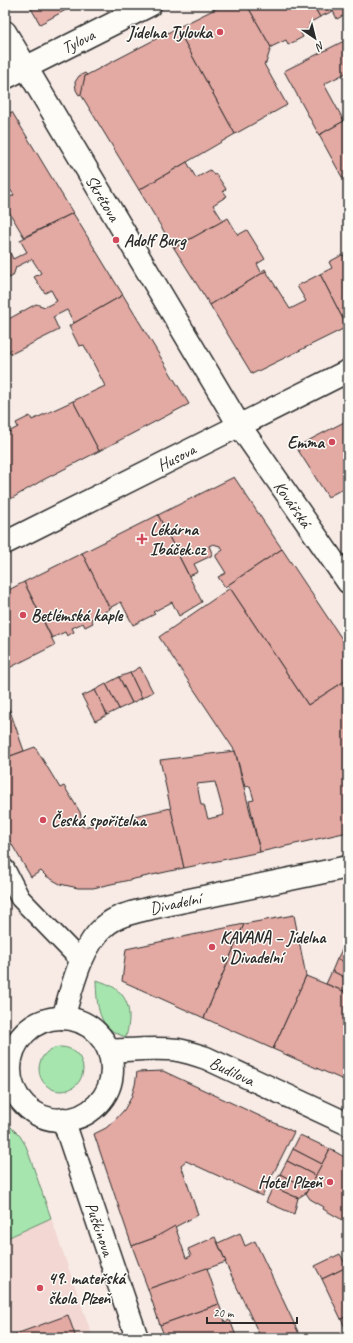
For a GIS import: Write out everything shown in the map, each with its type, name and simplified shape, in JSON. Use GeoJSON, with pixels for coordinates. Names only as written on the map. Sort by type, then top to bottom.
{"type":"FeatureCollection","features":[{"type":"Feature","properties":{"kind":"street","name":"Tylova"},"geometry":{"type":"LineString","coordinates":[[5,78],[150,5]]}},
{"type":"Feature","properties":{"kind":"street","name":"Skrétova"},"geometry":{"type":"LineString","coordinates":[[5,32],[239,425]]}},
{"type":"Feature","properties":{"kind":"street","name":"Husova"},"geometry":{"type":"LineString","coordinates":[[5,544],[348,371]]}},
{"type":"Feature","properties":{"kind":"street","name":"Kovářská"},"geometry":{"type":"LineString","coordinates":[[239,425],[348,582]]}},
{"type":"Feature","properties":{"kind":"street","name":"Divadelní"},"geometry":{"type":"LineString","coordinates":[[63,1018],[81,961],[91,943],[104,926],[125,915],[348,867]]}},
{"type":"Feature","properties":{"kind":"street"},"geometry":{"type":"LineString","coordinates":[[5,869],[20,898],[81,961]]}},
{"type":"Feature","properties":{"kind":"street"},"geometry":{"type":"LineString","coordinates":[[63,1018],[80,1022],[94,1030],[100,1036],[109,1051],[111,1077],[101,1100],[88,1112],[72,1118],[63,1119],[45,1117],[29,1108],[17,1095],[8,1070],[17,1043],[29,1029],[45,1021],[63,1018]]}},
{"type":"Feature","properties":{"kind":"street","name":"Budilova"},"geometry":{"type":"LineString","coordinates":[[109,1051],[179,1050],[206,1058],[348,1124]]}},
{"type":"Feature","properties":{"kind":"street","name":"Puškinova"},"geometry":{"type":"LineString","coordinates":[[63,1119],[138,1338]]}},
{"type":"Feature","properties":{"kind":"shaded area","name":"49. mateřská škola Plzeň"},"geometry":{"type":"Polygon","coordinates":[[[51,1218],[93,1338],[5,1338],[5,1239],[51,1218]]]}},
{"type":"Feature","properties":{"kind":"green space"},"geometry":{"type":"Polygon","coordinates":[[[96,980],[115,988],[126,1001],[129,1017],[126,1037],[109,1028],[100,1015],[96,980]]]}},
{"type":"Feature","properties":{"kind":"green space"},"geometry":{"type":"Polygon","coordinates":[[[57,1047],[65,1047],[77,1053],[83,1065],[83,1073],[77,1085],[65,1091],[57,1091],[45,1085],[39,1073],[39,1065],[45,1053],[57,1047]]]}},
{"type":"Feature","properties":{"kind":"green space"},"geometry":{"type":"Polygon","coordinates":[[[5,1121],[20,1136],[26,1146],[51,1218],[5,1239],[5,1121]]]}},
{"type":"Feature","properties":{"kind":"building"},"geometry":{"type":"Polygon","coordinates":[[[29,5],[75,5],[40,24],[29,5]]]}},
{"type":"Feature","properties":{"kind":"building"},"geometry":{"type":"Polygon","coordinates":[[[223,5],[247,5],[271,47],[266,63],[264,64],[287,105],[235,134],[177,28],[223,5]]]}},
{"type":"Feature","properties":{"kind":"building"},"geometry":{"type":"Polygon","coordinates":[[[247,5],[313,5],[320,17],[309,23],[311,27],[301,33],[303,37],[288,45],[286,40],[271,47],[247,5]]]}},
{"type":"Feature","properties":{"kind":"building"},"geometry":{"type":"Polygon","coordinates":[[[313,5],[347,5],[348,13],[337,19],[333,11],[320,17],[313,5]]]}},
{"type":"Feature","properties":{"kind":"building"},"geometry":{"type":"Polygon","coordinates":[[[177,28],[235,134],[139,190],[80,93],[85,76],[177,28]]]}},
{"type":"Feature","properties":{"kind":"building"},"geometry":{"type":"Polygon","coordinates":[[[348,39],[348,72],[324,84],[344,121],[319,135],[284,71],[348,39]]]}},
{"type":"Feature","properties":{"kind":"building"},"geometry":{"type":"Polygon","coordinates":[[[85,73],[87,75],[85,76],[81,94],[79,95],[76,90],[75,82],[79,76],[85,73]]]}},
{"type":"Feature","properties":{"kind":"building"},"geometry":{"type":"Polygon","coordinates":[[[12,112],[73,213],[24,237],[5,205],[5,200],[14,195],[7,185],[5,185],[5,115],[12,112]]]}},
{"type":"Feature","properties":{"kind":"building"},"geometry":{"type":"Polygon","coordinates":[[[344,121],[348,128],[348,188],[319,135],[344,121]]]}},
{"type":"Feature","properties":{"kind":"building"},"geometry":{"type":"Polygon","coordinates":[[[187,162],[196,178],[210,170],[214,175],[216,174],[226,189],[223,191],[227,196],[213,205],[223,221],[174,248],[139,190],[187,162]]]}},
{"type":"Feature","properties":{"kind":"building"},"geometry":{"type":"Polygon","coordinates":[[[73,213],[123,295],[74,323],[67,310],[53,317],[59,330],[11,354],[5,343],[5,321],[36,304],[45,307],[57,301],[51,290],[45,293],[34,277],[41,273],[32,259],[16,267],[13,276],[5,280],[5,247],[7,246],[13,259],[27,252],[20,240],[73,213]]]}},
{"type":"Feature","properties":{"kind":"building"},"geometry":{"type":"Polygon","coordinates":[[[228,218],[238,235],[247,230],[265,259],[257,264],[261,272],[265,269],[266,271],[210,305],[174,248],[228,218]]]}},
{"type":"Feature","properties":{"kind":"building"},"geometry":{"type":"Polygon","coordinates":[[[342,255],[347,257],[348,260],[347,327],[320,274],[332,268],[329,262],[342,255]]]}},
{"type":"Feature","properties":{"kind":"building"},"geometry":{"type":"Polygon","coordinates":[[[266,271],[290,309],[306,301],[297,286],[320,274],[347,327],[252,374],[210,305],[266,271]]]}},
{"type":"Feature","properties":{"kind":"building"},"geometry":{"type":"Polygon","coordinates":[[[123,295],[189,404],[99,451],[73,401],[105,386],[84,345],[79,346],[69,326],[123,295]]]}},
{"type":"Feature","properties":{"kind":"building"},"geometry":{"type":"Polygon","coordinates":[[[73,401],[99,451],[41,481],[9,500],[5,492],[5,434],[18,427],[16,423],[30,416],[32,420],[73,401]]]}},
{"type":"Feature","properties":{"kind":"building"},"geometry":{"type":"Polygon","coordinates":[[[348,420],[348,490],[346,487],[328,497],[296,447],[348,420]]]}},
{"type":"Feature","properties":{"kind":"building"},"geometry":{"type":"Polygon","coordinates":[[[234,477],[282,549],[225,587],[218,577],[226,573],[216,557],[216,555],[223,550],[220,546],[213,544],[209,546],[212,553],[211,556],[194,564],[198,572],[189,576],[158,515],[234,477]]]}},
{"type":"Feature","properties":{"kind":"building"},"geometry":{"type":"Polygon","coordinates":[[[158,515],[202,602],[179,616],[172,602],[153,612],[155,614],[133,625],[121,602],[109,608],[82,553],[158,515]]]}},
{"type":"Feature","properties":{"kind":"building"},"geometry":{"type":"Polygon","coordinates":[[[282,549],[348,648],[348,679],[308,705],[228,585],[282,549]]]}},
{"type":"Feature","properties":{"kind":"building"},"geometry":{"type":"Polygon","coordinates":[[[82,553],[110,609],[91,619],[93,623],[85,627],[83,623],[72,628],[74,632],[67,636],[65,632],[52,638],[24,582],[82,553]]]}},
{"type":"Feature","properties":{"kind":"building","name":"Betlémská kaple"},"geometry":{"type":"Polygon","coordinates":[[[24,582],[55,645],[5,670],[5,592],[24,582]]]}},
{"type":"Feature","properties":{"kind":"building"},"geometry":{"type":"Polygon","coordinates":[[[230,588],[308,705],[348,679],[348,832],[260,852],[249,801],[254,800],[250,786],[245,787],[235,751],[159,637],[230,588]]]}},
{"type":"Feature","properties":{"kind":"building"},"geometry":{"type":"Polygon","coordinates":[[[140,667],[153,692],[142,698],[130,673],[140,667]]]}},
{"type":"Feature","properties":{"kind":"building"},"geometry":{"type":"Polygon","coordinates":[[[130,673],[142,698],[132,703],[119,677],[130,673]]]}},
{"type":"Feature","properties":{"kind":"building"},"geometry":{"type":"Polygon","coordinates":[[[119,677],[132,703],[119,709],[106,684],[119,677]]]}},
{"type":"Feature","properties":{"kind":"building"},"geometry":{"type":"Polygon","coordinates":[[[106,684],[119,709],[107,715],[95,690],[106,684]]]}},
{"type":"Feature","properties":{"kind":"building"},"geometry":{"type":"Polygon","coordinates":[[[95,690],[107,715],[95,721],[82,696],[95,690]]]}},
{"type":"Feature","properties":{"kind":"building"},"geometry":{"type":"Polygon","coordinates":[[[5,702],[10,711],[5,713],[5,702]]]}},
{"type":"Feature","properties":{"kind":"building"},"geometry":{"type":"Polygon","coordinates":[[[10,711],[24,751],[5,758],[5,713],[10,711]]]}},
{"type":"Feature","properties":{"kind":"building","name":"Česká spořitelna"},"geometry":{"type":"Polygon","coordinates":[[[35,747],[60,788],[64,786],[80,812],[83,827],[171,808],[184,868],[93,888],[78,888],[60,884],[46,876],[41,871],[31,877],[5,833],[5,758],[35,747]]]}},
{"type":"Feature","properties":{"kind":"building"},"geometry":{"type":"Polygon","coordinates":[[[235,751],[260,852],[184,868],[160,760],[235,751]],[[215,782],[197,784],[201,805],[204,805],[208,819],[224,815],[215,782]]]}},
{"type":"Feature","properties":{"kind":"building"},"geometry":{"type":"Polygon","coordinates":[[[294,915],[306,976],[273,1049],[204,1018],[244,924],[294,915]]]}},
{"type":"Feature","properties":{"kind":"building"},"geometry":{"type":"Polygon","coordinates":[[[244,924],[204,1018],[122,981],[126,949],[244,924]]]}},
{"type":"Feature","properties":{"kind":"building"},"geometry":{"type":"Polygon","coordinates":[[[348,935],[348,950],[343,948],[348,935]]]}},
{"type":"Feature","properties":{"kind":"building"},"geometry":{"type":"Polygon","coordinates":[[[343,948],[348,950],[348,964],[337,959],[343,948]]]}},
{"type":"Feature","properties":{"kind":"building"},"geometry":{"type":"Polygon","coordinates":[[[337,959],[348,964],[348,979],[332,971],[337,959]]]}},
{"type":"Feature","properties":{"kind":"building"},"geometry":{"type":"Polygon","coordinates":[[[332,971],[348,979],[348,993],[326,984],[332,971]]]}},
{"type":"Feature","properties":{"kind":"building"},"geometry":{"type":"Polygon","coordinates":[[[306,976],[348,993],[348,1082],[273,1049],[306,976]]]}},
{"type":"Feature","properties":{"kind":"building"},"geometry":{"type":"Polygon","coordinates":[[[163,1071],[294,1132],[262,1196],[186,1161],[181,1165],[198,1215],[154,1238],[132,1246],[94,1134],[106,1128],[124,1110],[131,1098],[137,1072],[163,1071]]]}},
{"type":"Feature","properties":{"kind":"building"},"geometry":{"type":"Polygon","coordinates":[[[300,1135],[330,1149],[322,1164],[293,1149],[300,1135]]]}},
{"type":"Feature","properties":{"kind":"building"},"geometry":{"type":"Polygon","coordinates":[[[293,1149],[322,1164],[316,1176],[287,1161],[293,1149]]]}},
{"type":"Feature","properties":{"kind":"building","name":"Hotel Plzeň"},"geometry":{"type":"Polygon","coordinates":[[[330,1149],[348,1159],[348,1223],[323,1209],[324,1207],[310,1199],[306,1193],[330,1149]]]}},
{"type":"Feature","properties":{"kind":"building"},"geometry":{"type":"Polygon","coordinates":[[[287,1161],[316,1176],[308,1189],[280,1174],[287,1161]]]}},
{"type":"Feature","properties":{"kind":"building"},"geometry":{"type":"Polygon","coordinates":[[[280,1174],[308,1189],[306,1193],[298,1198],[273,1187],[280,1174]]]}},
{"type":"Feature","properties":{"kind":"building"},"geometry":{"type":"Polygon","coordinates":[[[273,1187],[298,1198],[294,1214],[266,1202],[273,1187]]]}},
{"type":"Feature","properties":{"kind":"building"},"geometry":{"type":"Polygon","coordinates":[[[175,1226],[186,1258],[191,1256],[188,1249],[215,1237],[226,1262],[148,1289],[132,1246],[154,1238],[175,1226]]]}},
{"type":"Feature","properties":{"kind":"building"},"geometry":{"type":"Polygon","coordinates":[[[240,1233],[245,1246],[255,1241],[301,1338],[261,1338],[225,1262],[218,1243],[240,1233]]]}},
{"type":"Feature","properties":{"kind":"building"},"geometry":{"type":"Polygon","coordinates":[[[340,1254],[347,1267],[322,1279],[315,1266],[340,1254]]]}},
{"type":"Feature","properties":{"kind":"building"},"geometry":{"type":"Polygon","coordinates":[[[347,1267],[348,1316],[341,1319],[322,1279],[347,1267]]]}},
{"type":"Feature","properties":{"kind":"building"},"geometry":{"type":"Polygon","coordinates":[[[207,1268],[219,1304],[160,1325],[148,1289],[207,1268]]]}},
{"type":"Feature","properties":{"kind":"building"},"geometry":{"type":"Polygon","coordinates":[[[219,1304],[225,1322],[230,1320],[236,1336],[231,1338],[165,1338],[160,1325],[219,1304]]]}},
{"type":"Feature","properties":{"kind":"building"},"geometry":{"type":"Polygon","coordinates":[[[68,1315],[76,1338],[5,1338],[68,1315]]]}},
{"type":"Feature","properties":{"kind":"building"},"geometry":{"type":"Polygon","coordinates":[[[348,1316],[348,1334],[341,1319],[348,1316]]]}},
{"type":"Feature","properties":{"kind":"place","name":"Jídelna Tylovka"},"geometry":{"type":"Point","coordinates":[220,32]}},
{"type":"Feature","properties":{"kind":"place","name":"Adolf Burg"},"geometry":{"type":"Point","coordinates":[116,240]}},
{"type":"Feature","properties":{"kind":"place","name":"Emma"},"geometry":{"type":"Point","coordinates":[332,442]}},
{"type":"Feature","properties":{"kind":"place","name":"Lékárna Ibáček.cz"},"geometry":{"type":"Point","coordinates":[142,539]}},
{"type":"Feature","properties":{"kind":"place","name":"Betlémská kaple"},"geometry":{"type":"Point","coordinates":[23,615]}},
{"type":"Feature","properties":{"kind":"place","name":"Česká spořitelna"},"geometry":{"type":"Point","coordinates":[43,820]}},
{"type":"Feature","properties":{"kind":"place","name":"KAVANA – Jídelna v Divadelní"},"geometry":{"type":"Point","coordinates":[212,947]}},
{"type":"Feature","properties":{"kind":"place","name":"Hotel Plzeň"},"geometry":{"type":"Point","coordinates":[330,1182]}},
{"type":"Feature","properties":{"kind":"place","name":"49. mateřská škola Plzeň"},"geometry":{"type":"Point","coordinates":[40,1288]}}]}
